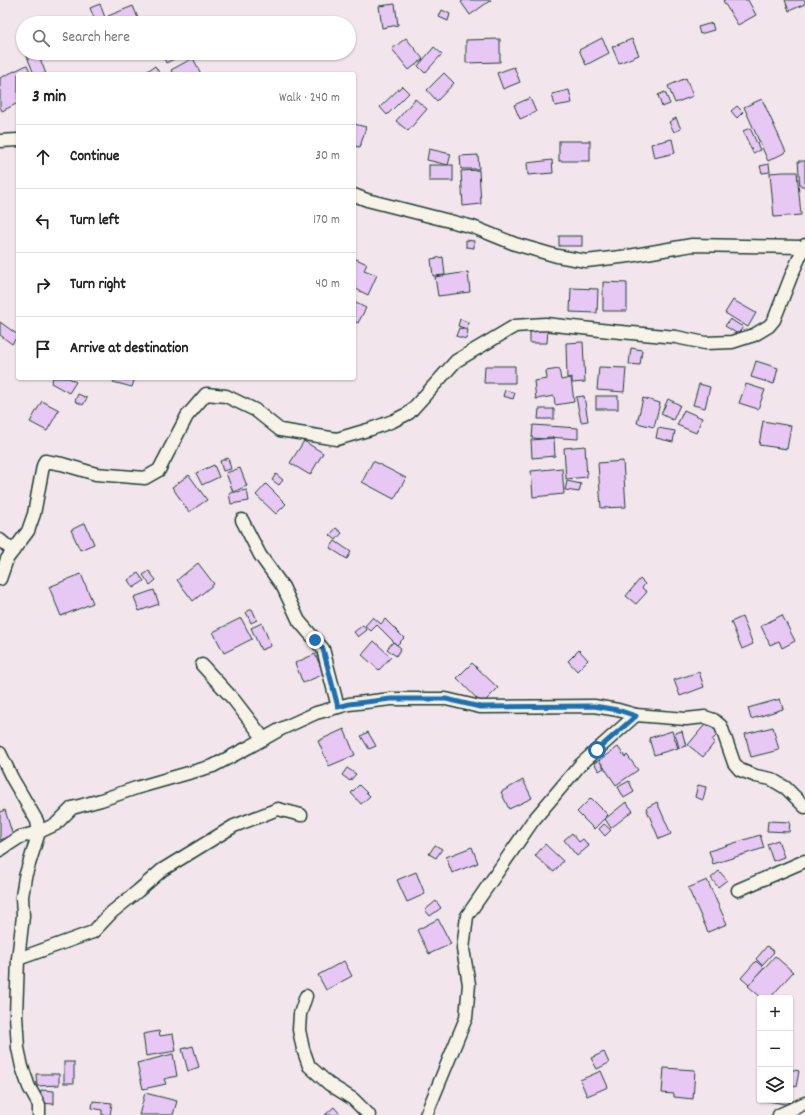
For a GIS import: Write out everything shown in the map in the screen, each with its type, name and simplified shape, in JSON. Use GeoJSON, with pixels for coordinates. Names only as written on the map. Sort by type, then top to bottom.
{"type":"FeatureCollection","features":[{"type":"Feature","properties":{"kind":"street"},"geometry":{"type":"LineString","coordinates":[[0,141],[16,140]]}},
{"type":"Feature","properties":{"kind":"street"},"geometry":{"type":"LineString","coordinates":[[0,579],[7,559],[28,531],[34,514],[43,466],[46,461],[96,474],[145,478],[159,470],[187,416],[206,394],[226,396],[244,404],[255,410],[280,430],[337,439],[394,421],[409,413],[456,361],[515,326],[545,324],[676,337],[705,343],[732,342],[754,335],[769,326],[774,320],[804,246],[692,245],[629,256],[586,261],[557,256],[515,244],[473,227],[367,200],[356,196]]}},
{"type":"Feature","properties":{"kind":"street"},"geometry":{"type":"LineString","coordinates":[[242,520],[260,555],[283,587],[298,621],[323,649],[338,707]]}},
{"type":"Feature","properties":{"kind":"street"},"geometry":{"type":"LineString","coordinates":[[0,540],[13,551]]}},
{"type":"Feature","properties":{"kind":"street"},"geometry":{"type":"LineString","coordinates":[[202,665],[234,700],[264,739]]}},
{"type":"Feature","properties":{"kind":"street"},"geometry":{"type":"LineString","coordinates":[[0,850],[20,837],[39,832],[56,824],[72,808],[213,766],[281,729],[316,713],[349,704],[391,699],[446,699],[480,707],[594,706],[618,710],[636,716],[686,719],[705,717],[714,720],[721,726],[734,763],[740,770],[756,776],[770,778],[786,788],[805,807]]}},
{"type":"Feature","properties":{"kind":"street"},"geometry":{"type":"LineString","coordinates":[[426,1115],[466,1018],[469,984],[463,949],[467,916],[532,822],[551,799],[580,765],[636,716]]}},
{"type":"Feature","properties":{"kind":"street"},"geometry":{"type":"LineString","coordinates":[[0,753],[12,778],[37,821],[39,832],[25,877],[22,897],[23,916],[18,959],[16,1015],[18,1048],[22,1067],[29,1087],[39,1105],[39,1115]]}},
{"type":"Feature","properties":{"kind":"street"},"geometry":{"type":"LineString","coordinates":[[18,959],[93,932],[112,912],[162,870],[234,826],[278,809],[301,815]]}},
{"type":"Feature","properties":{"kind":"street"},"geometry":{"type":"LineString","coordinates":[[738,890],[805,861]]}},
{"type":"Feature","properties":{"kind":"street"},"geometry":{"type":"LineString","coordinates":[[306,996],[300,1014],[299,1030],[303,1049],[309,1066],[329,1084],[353,1099],[369,1115]]}},
{"type":"Feature","properties":{"kind":"street"},"geometry":{"type":"LineString","coordinates":[[779,1115],[805,1103]]}},
{"type":"Feature","properties":{"kind":"building"},"geometry":{"type":"Polygon","coordinates":[[[464,0],[491,0],[470,15],[461,2],[464,0]]]}},
{"type":"Feature","properties":{"kind":"building"},"geometry":{"type":"Polygon","coordinates":[[[748,0],[756,15],[738,25],[723,1],[748,0]]]}},
{"type":"Feature","properties":{"kind":"building"},"geometry":{"type":"Polygon","coordinates":[[[785,0],[805,0],[805,4],[789,11],[785,0]]]}},
{"type":"Feature","properties":{"kind":"building"},"geometry":{"type":"Polygon","coordinates":[[[100,4],[104,16],[93,16],[90,8],[100,4]]]}},
{"type":"Feature","properties":{"kind":"building"},"geometry":{"type":"Polygon","coordinates":[[[395,4],[398,25],[382,28],[379,6],[395,4]]]}},
{"type":"Feature","properties":{"kind":"building"},"geometry":{"type":"Polygon","coordinates":[[[133,6],[137,16],[108,16],[133,6]]]}},
{"type":"Feature","properties":{"kind":"building"},"geometry":{"type":"Polygon","coordinates":[[[442,10],[450,14],[448,21],[439,17],[442,10]]]}},
{"type":"Feature","properties":{"kind":"building"},"geometry":{"type":"Polygon","coordinates":[[[712,23],[714,30],[700,34],[698,27],[712,23]]]}},
{"type":"Feature","properties":{"kind":"building"},"geometry":{"type":"Polygon","coordinates":[[[406,38],[423,59],[409,70],[392,49],[406,38]]]}},
{"type":"Feature","properties":{"kind":"building"},"geometry":{"type":"Polygon","coordinates":[[[602,38],[609,53],[586,65],[579,50],[602,38]]]}},
{"type":"Feature","properties":{"kind":"building"},"geometry":{"type":"Polygon","coordinates":[[[500,39],[500,62],[466,63],[466,40],[500,39]]]}},
{"type":"Feature","properties":{"kind":"building"},"geometry":{"type":"Polygon","coordinates":[[[632,39],[639,55],[619,63],[612,47],[632,39]]]}},
{"type":"Feature","properties":{"kind":"building"},"geometry":{"type":"Polygon","coordinates":[[[434,47],[442,54],[425,73],[418,66],[434,47]]]}},
{"type":"Feature","properties":{"kind":"building"},"geometry":{"type":"Polygon","coordinates":[[[28,60],[41,60],[45,72],[33,72],[28,60]]]}},
{"type":"Feature","properties":{"kind":"building"},"geometry":{"type":"Polygon","coordinates":[[[165,60],[172,60],[166,63],[165,60]]]}},
{"type":"Feature","properties":{"kind":"building"},"geometry":{"type":"Polygon","coordinates":[[[189,60],[194,60],[200,72],[172,72],[171,70],[189,60]]]}},
{"type":"Feature","properties":{"kind":"building"},"geometry":{"type":"Polygon","coordinates":[[[27,65],[30,72],[16,72],[16,104],[2,111],[0,107],[0,78],[27,65]]]}},
{"type":"Feature","properties":{"kind":"building"},"geometry":{"type":"Polygon","coordinates":[[[155,66],[159,72],[146,72],[155,66]]]}},
{"type":"Feature","properties":{"kind":"building"},"geometry":{"type":"Polygon","coordinates":[[[514,67],[520,82],[503,89],[497,73],[514,67]]]}},
{"type":"Feature","properties":{"kind":"building"},"geometry":{"type":"Polygon","coordinates":[[[444,73],[454,83],[437,101],[427,90],[444,73]]]}},
{"type":"Feature","properties":{"kind":"building"},"geometry":{"type":"Polygon","coordinates":[[[686,78],[693,96],[675,103],[668,86],[686,78]]]}},
{"type":"Feature","properties":{"kind":"building"},"geometry":{"type":"Polygon","coordinates":[[[402,86],[409,93],[387,115],[380,107],[402,86]]]}},
{"type":"Feature","properties":{"kind":"building"},"geometry":{"type":"Polygon","coordinates":[[[569,90],[572,103],[555,106],[552,94],[569,90]]]}},
{"type":"Feature","properties":{"kind":"building"},"geometry":{"type":"Polygon","coordinates":[[[665,92],[670,104],[662,107],[658,95],[665,92]]]}},
{"type":"Feature","properties":{"kind":"building"},"geometry":{"type":"Polygon","coordinates":[[[530,98],[536,112],[520,119],[514,105],[530,98]]]}},
{"type":"Feature","properties":{"kind":"building"},"geometry":{"type":"Polygon","coordinates":[[[415,99],[427,109],[408,131],[396,121],[415,99]]]}},
{"type":"Feature","properties":{"kind":"building"},"geometry":{"type":"Polygon","coordinates":[[[762,99],[786,152],[768,161],[744,107],[762,99]]]}},
{"type":"Feature","properties":{"kind":"building"},"geometry":{"type":"Polygon","coordinates":[[[737,106],[743,112],[737,118],[731,111],[737,106]]]}},
{"type":"Feature","properties":{"kind":"building"},"geometry":{"type":"Polygon","coordinates":[[[676,118],[681,129],[674,132],[669,122],[676,118]]]}},
{"type":"Feature","properties":{"kind":"building"},"geometry":{"type":"Polygon","coordinates":[[[356,124],[366,127],[360,147],[356,146],[356,124]]]}},
{"type":"Feature","properties":{"kind":"building"},"geometry":{"type":"Polygon","coordinates":[[[750,128],[760,150],[753,153],[743,131],[750,128]]]}},
{"type":"Feature","properties":{"kind":"building"},"geometry":{"type":"Polygon","coordinates":[[[672,139],[675,153],[654,158],[651,144],[672,139]]]}},
{"type":"Feature","properties":{"kind":"building"},"geometry":{"type":"Polygon","coordinates":[[[559,141],[590,141],[590,161],[559,161],[559,141]]]}},
{"type":"Feature","properties":{"kind":"building"},"geometry":{"type":"Polygon","coordinates":[[[429,149],[451,154],[448,165],[427,160],[429,149]]]}},
{"type":"Feature","properties":{"kind":"building"},"geometry":{"type":"Polygon","coordinates":[[[478,155],[479,169],[461,169],[460,156],[478,155]]]}},
{"type":"Feature","properties":{"kind":"building"},"geometry":{"type":"Polygon","coordinates":[[[552,160],[553,173],[528,175],[527,163],[552,160]]]}},
{"type":"Feature","properties":{"kind":"building"},"geometry":{"type":"Polygon","coordinates":[[[798,161],[805,161],[805,186],[800,186],[798,161]]]}},
{"type":"Feature","properties":{"kind":"building"},"geometry":{"type":"Polygon","coordinates":[[[769,164],[770,172],[762,173],[760,166],[769,164]]]}},
{"type":"Feature","properties":{"kind":"building"},"geometry":{"type":"Polygon","coordinates":[[[429,165],[453,165],[453,181],[429,181],[429,165]]]}},
{"type":"Feature","properties":{"kind":"building"},"geometry":{"type":"Polygon","coordinates":[[[479,170],[481,204],[463,206],[461,171],[479,170]]]}},
{"type":"Feature","properties":{"kind":"building"},"geometry":{"type":"Polygon","coordinates":[[[797,172],[801,215],[774,217],[770,173],[797,172]]]}},
{"type":"Feature","properties":{"kind":"building"},"geometry":{"type":"Polygon","coordinates":[[[559,236],[582,236],[582,246],[559,246],[559,236]]]}},
{"type":"Feature","properties":{"kind":"building"},"geometry":{"type":"Polygon","coordinates":[[[466,240],[474,241],[474,248],[466,247],[466,240]]]}},
{"type":"Feature","properties":{"kind":"building"},"geometry":{"type":"Polygon","coordinates":[[[443,257],[445,275],[433,276],[431,259],[443,257]]]}},
{"type":"Feature","properties":{"kind":"building"},"geometry":{"type":"Polygon","coordinates":[[[356,259],[367,264],[364,270],[377,275],[368,295],[356,289],[356,259]]]}},
{"type":"Feature","properties":{"kind":"building"},"geometry":{"type":"Polygon","coordinates":[[[468,272],[470,292],[438,296],[435,277],[468,272]]]}},
{"type":"Feature","properties":{"kind":"building"},"geometry":{"type":"Polygon","coordinates":[[[603,282],[627,283],[627,311],[603,311],[603,282]]]}},
{"type":"Feature","properties":{"kind":"building"},"geometry":{"type":"Polygon","coordinates":[[[571,288],[598,289],[597,313],[570,312],[571,288]]]}},
{"type":"Feature","properties":{"kind":"building"},"geometry":{"type":"Polygon","coordinates":[[[733,300],[756,313],[748,327],[725,313],[733,300]]]}},
{"type":"Feature","properties":{"kind":"building"},"geometry":{"type":"Polygon","coordinates":[[[356,303],[366,308],[358,323],[356,322],[356,303]]]}},
{"type":"Feature","properties":{"kind":"building"},"geometry":{"type":"Polygon","coordinates":[[[460,319],[468,322],[467,329],[458,326],[460,319]]]}},
{"type":"Feature","properties":{"kind":"building"},"geometry":{"type":"Polygon","coordinates":[[[730,319],[743,327],[738,334],[725,326],[730,319]]]}},
{"type":"Feature","properties":{"kind":"building"},"geometry":{"type":"Polygon","coordinates":[[[0,322],[16,334],[16,338],[12,344],[0,335],[0,322]]]}},
{"type":"Feature","properties":{"kind":"building"},"geometry":{"type":"Polygon","coordinates":[[[459,328],[468,330],[466,339],[456,336],[459,328]]]}},
{"type":"Feature","properties":{"kind":"building"},"geometry":{"type":"Polygon","coordinates":[[[530,329],[548,329],[547,343],[530,343],[530,329]]]}},
{"type":"Feature","properties":{"kind":"building"},"geometry":{"type":"Polygon","coordinates":[[[583,342],[585,382],[572,383],[572,377],[567,378],[566,343],[583,342]]]}},
{"type":"Feature","properties":{"kind":"building"},"geometry":{"type":"Polygon","coordinates":[[[631,348],[642,350],[640,365],[629,364],[631,348]]]}},
{"type":"Feature","properties":{"kind":"building"},"geometry":{"type":"Polygon","coordinates":[[[756,361],[778,368],[774,384],[751,377],[756,361]]]}},
{"type":"Feature","properties":{"kind":"building"},"geometry":{"type":"Polygon","coordinates":[[[485,366],[515,366],[515,383],[484,383],[485,366]]]}},
{"type":"Feature","properties":{"kind":"building"},"geometry":{"type":"Polygon","coordinates":[[[599,367],[626,368],[624,392],[597,390],[599,367]]]}},
{"type":"Feature","properties":{"kind":"building"},"geometry":{"type":"Polygon","coordinates":[[[559,369],[561,380],[571,378],[574,402],[555,405],[554,396],[536,399],[534,381],[547,379],[546,371],[559,369]]]}},
{"type":"Feature","properties":{"kind":"building"},"geometry":{"type":"Polygon","coordinates":[[[52,380],[72,380],[76,382],[69,393],[51,383],[52,380]]]}},
{"type":"Feature","properties":{"kind":"building"},"geometry":{"type":"Polygon","coordinates":[[[114,380],[134,380],[132,387],[113,382],[114,380]]]}},
{"type":"Feature","properties":{"kind":"building"},"geometry":{"type":"Polygon","coordinates":[[[699,384],[710,387],[705,408],[693,405],[699,384]]]}},
{"type":"Feature","properties":{"kind":"building"},"geometry":{"type":"Polygon","coordinates":[[[746,384],[765,390],[758,409],[739,403],[746,384]]]}},
{"type":"Feature","properties":{"kind":"building"},"geometry":{"type":"Polygon","coordinates":[[[505,390],[515,393],[513,399],[503,396],[505,390]]]}},
{"type":"Feature","properties":{"kind":"building"},"geometry":{"type":"Polygon","coordinates":[[[78,394],[87,398],[83,405],[75,401],[78,394]]]}},
{"type":"Feature","properties":{"kind":"building"},"geometry":{"type":"Polygon","coordinates":[[[584,396],[588,421],[581,422],[576,397],[584,396]]]}},
{"type":"Feature","properties":{"kind":"building"},"geometry":{"type":"Polygon","coordinates":[[[596,396],[618,396],[618,409],[596,409],[596,396]]]}},
{"type":"Feature","properties":{"kind":"building"},"geometry":{"type":"Polygon","coordinates":[[[643,398],[660,403],[654,427],[637,423],[643,398]]]}},
{"type":"Feature","properties":{"kind":"building"},"geometry":{"type":"Polygon","coordinates":[[[668,399],[680,405],[673,420],[661,414],[668,399]]]}},
{"type":"Feature","properties":{"kind":"building"},"geometry":{"type":"Polygon","coordinates":[[[42,401],[59,410],[47,431],[30,422],[42,401]]]}},
{"type":"Feature","properties":{"kind":"building"},"geometry":{"type":"Polygon","coordinates":[[[539,409],[554,409],[554,419],[538,419],[539,409]]]}},
{"type":"Feature","properties":{"kind":"building"},"geometry":{"type":"Polygon","coordinates":[[[684,410],[702,418],[696,433],[677,425],[684,410]]]}},
{"type":"Feature","properties":{"kind":"building"},"geometry":{"type":"Polygon","coordinates":[[[763,421],[791,426],[787,449],[759,445],[763,421]]]}},
{"type":"Feature","properties":{"kind":"building"},"geometry":{"type":"Polygon","coordinates":[[[533,425],[578,428],[578,439],[547,437],[547,439],[532,438],[533,425]]]}},
{"type":"Feature","properties":{"kind":"building"},"geometry":{"type":"Polygon","coordinates":[[[658,428],[675,431],[673,442],[656,438],[658,428]]]}},
{"type":"Feature","properties":{"kind":"building"},"geometry":{"type":"Polygon","coordinates":[[[554,438],[555,456],[532,458],[531,440],[554,438]]]}},
{"type":"Feature","properties":{"kind":"building"},"geometry":{"type":"Polygon","coordinates":[[[304,441],[323,453],[310,475],[290,463],[304,441]]]}},
{"type":"Feature","properties":{"kind":"building"},"geometry":{"type":"Polygon","coordinates":[[[585,446],[587,477],[566,479],[564,448],[585,446]]]}},
{"type":"Feature","properties":{"kind":"building"},"geometry":{"type":"Polygon","coordinates":[[[228,458],[231,469],[223,471],[220,461],[228,458]]]}},
{"type":"Feature","properties":{"kind":"building"},"geometry":{"type":"Polygon","coordinates":[[[373,461],[406,478],[394,499],[362,482],[373,461]]]}},
{"type":"Feature","properties":{"kind":"building"},"geometry":{"type":"Polygon","coordinates":[[[623,461],[626,507],[601,508],[598,463],[623,461]]]}},
{"type":"Feature","properties":{"kind":"building"},"geometry":{"type":"Polygon","coordinates":[[[214,465],[219,477],[202,485],[196,473],[214,465]]]}},
{"type":"Feature","properties":{"kind":"building"},"geometry":{"type":"Polygon","coordinates":[[[240,468],[247,486],[233,492],[226,473],[240,468]]]}},
{"type":"Feature","properties":{"kind":"building"},"geometry":{"type":"Polygon","coordinates":[[[562,468],[564,494],[533,497],[531,471],[562,468]]]}},
{"type":"Feature","properties":{"kind":"building"},"geometry":{"type":"Polygon","coordinates":[[[276,474],[283,480],[279,485],[272,480],[276,474]]]}},
{"type":"Feature","properties":{"kind":"building"},"geometry":{"type":"Polygon","coordinates":[[[189,475],[207,500],[189,512],[172,487],[189,475]]]}},
{"type":"Feature","properties":{"kind":"building"},"geometry":{"type":"Polygon","coordinates":[[[567,481],[581,484],[579,492],[565,490],[567,481]]]}},
{"type":"Feature","properties":{"kind":"building"},"geometry":{"type":"Polygon","coordinates":[[[266,484],[286,504],[276,514],[256,495],[266,484]]]}},
{"type":"Feature","properties":{"kind":"building"},"geometry":{"type":"Polygon","coordinates":[[[247,490],[249,501],[231,504],[229,493],[247,490]]]}},
{"type":"Feature","properties":{"kind":"building"},"geometry":{"type":"Polygon","coordinates":[[[85,523],[94,544],[80,550],[71,530],[85,523]]]}},
{"type":"Feature","properties":{"kind":"building"},"geometry":{"type":"Polygon","coordinates":[[[336,528],[342,533],[336,540],[330,535],[336,528]]]}},
{"type":"Feature","properties":{"kind":"building"},"geometry":{"type":"Polygon","coordinates":[[[335,541],[351,552],[347,559],[330,548],[335,541]]]}},
{"type":"Feature","properties":{"kind":"building"},"geometry":{"type":"Polygon","coordinates":[[[198,563],[214,584],[193,601],[177,580],[198,563]]]}},
{"type":"Feature","properties":{"kind":"building"},"geometry":{"type":"Polygon","coordinates":[[[149,571],[156,580],[150,585],[143,575],[149,571]]]}},
{"type":"Feature","properties":{"kind":"building"},"geometry":{"type":"Polygon","coordinates":[[[138,573],[144,581],[133,588],[128,580],[138,573]]]}},
{"type":"Feature","properties":{"kind":"building"},"geometry":{"type":"Polygon","coordinates":[[[81,574],[93,603],[61,616],[49,587],[81,574]]]}},
{"type":"Feature","properties":{"kind":"building"},"geometry":{"type":"Polygon","coordinates":[[[640,579],[645,584],[642,588],[647,592],[636,604],[626,596],[640,579]]]}},
{"type":"Feature","properties":{"kind":"building"},"geometry":{"type":"Polygon","coordinates":[[[154,590],[159,604],[139,611],[134,597],[154,590]]]}},
{"type":"Feature","properties":{"kind":"building"},"geometry":{"type":"Polygon","coordinates":[[[252,609],[257,620],[251,623],[246,612],[252,609]]]}},
{"type":"Feature","properties":{"kind":"building"},"geometry":{"type":"Polygon","coordinates":[[[782,615],[795,641],[782,648],[779,641],[770,645],[761,626],[782,615]]]}},
{"type":"Feature","properties":{"kind":"building"},"geometry":{"type":"Polygon","coordinates":[[[373,617],[381,624],[385,619],[404,638],[397,645],[377,625],[371,631],[365,626],[373,617]]]}},
{"type":"Feature","properties":{"kind":"building"},"geometry":{"type":"Polygon","coordinates":[[[742,617],[753,644],[742,649],[731,622],[742,617]]]}},
{"type":"Feature","properties":{"kind":"building"},"geometry":{"type":"Polygon","coordinates":[[[241,618],[252,639],[224,653],[213,632],[241,618]]]}},
{"type":"Feature","properties":{"kind":"building"},"geometry":{"type":"Polygon","coordinates":[[[262,623],[271,646],[261,650],[251,628],[262,623]]]}},
{"type":"Feature","properties":{"kind":"building"},"geometry":{"type":"Polygon","coordinates":[[[363,625],[367,630],[358,637],[354,632],[363,625]]]}},
{"type":"Feature","properties":{"kind":"building"},"geometry":{"type":"Polygon","coordinates":[[[374,641],[391,657],[379,670],[362,655],[374,641]]]}},
{"type":"Feature","properties":{"kind":"building"},"geometry":{"type":"Polygon","coordinates":[[[393,642],[401,648],[396,656],[387,649],[393,642]]]}},
{"type":"Feature","properties":{"kind":"building"},"geometry":{"type":"Polygon","coordinates":[[[579,650],[588,660],[577,671],[568,661],[579,650]]]}},
{"type":"Feature","properties":{"kind":"building"},"geometry":{"type":"Polygon","coordinates":[[[315,654],[324,674],[303,683],[295,663],[315,654]]]}},
{"type":"Feature","properties":{"kind":"building"},"geometry":{"type":"Polygon","coordinates":[[[472,663],[498,688],[482,704],[457,678],[472,663]]]}},
{"type":"Feature","properties":{"kind":"building"},"geometry":{"type":"Polygon","coordinates":[[[699,672],[704,687],[680,696],[674,680],[699,672]]]}},
{"type":"Feature","properties":{"kind":"building"},"geometry":{"type":"Polygon","coordinates":[[[780,699],[783,709],[751,719],[748,708],[780,699]]]}},
{"type":"Feature","properties":{"kind":"building"},"geometry":{"type":"Polygon","coordinates":[[[707,722],[719,733],[712,740],[715,742],[703,757],[688,745],[707,722]]]}},
{"type":"Feature","properties":{"kind":"building"},"geometry":{"type":"Polygon","coordinates":[[[773,727],[779,750],[751,757],[745,734],[773,727]]]}},
{"type":"Feature","properties":{"kind":"building"},"geometry":{"type":"Polygon","coordinates":[[[344,729],[355,755],[329,766],[318,741],[344,729]]]}},
{"type":"Feature","properties":{"kind":"building"},"geometry":{"type":"Polygon","coordinates":[[[672,731],[678,748],[654,755],[649,738],[672,731]]]}},
{"type":"Feature","properties":{"kind":"building"},"geometry":{"type":"Polygon","coordinates":[[[682,731],[686,746],[679,748],[675,733],[682,731]]]}},
{"type":"Feature","properties":{"kind":"building"},"geometry":{"type":"Polygon","coordinates":[[[368,732],[376,746],[369,749],[361,736],[368,732]]]}},
{"type":"Feature","properties":{"kind":"building"},"geometry":{"type":"Polygon","coordinates":[[[618,747],[625,757],[627,755],[638,770],[616,785],[599,760],[618,747]]]}},
{"type":"Feature","properties":{"kind":"building"},"geometry":{"type":"Polygon","coordinates":[[[599,760],[604,768],[599,771],[594,763],[599,760]]]}},
{"type":"Feature","properties":{"kind":"building"},"geometry":{"type":"Polygon","coordinates":[[[347,768],[356,774],[350,781],[342,775],[347,768]]]}},
{"type":"Feature","properties":{"kind":"building"},"geometry":{"type":"Polygon","coordinates":[[[523,780],[532,798],[509,809],[501,792],[523,780]]]}},
{"type":"Feature","properties":{"kind":"building"},"geometry":{"type":"Polygon","coordinates":[[[629,781],[634,792],[624,798],[618,787],[629,781]]]}},
{"type":"Feature","properties":{"kind":"building"},"geometry":{"type":"Polygon","coordinates":[[[359,785],[370,796],[361,804],[351,793],[359,785]]]}},
{"type":"Feature","properties":{"kind":"building"},"geometry":{"type":"Polygon","coordinates":[[[698,785],[706,787],[703,800],[695,797],[698,785]]]}},
{"type":"Feature","properties":{"kind":"building"},"geometry":{"type":"Polygon","coordinates":[[[591,798],[608,815],[594,829],[577,812],[591,798]]]}},
{"type":"Feature","properties":{"kind":"building"},"geometry":{"type":"Polygon","coordinates":[[[626,802],[633,811],[611,828],[605,819],[626,802]]]}},
{"type":"Feature","properties":{"kind":"building"},"geometry":{"type":"Polygon","coordinates":[[[657,802],[671,834],[659,839],[646,808],[657,802]]]}},
{"type":"Feature","properties":{"kind":"building"},"geometry":{"type":"Polygon","coordinates":[[[5,810],[13,836],[0,840],[0,812],[5,810]]]}},
{"type":"Feature","properties":{"kind":"building"},"geometry":{"type":"Polygon","coordinates":[[[768,821],[790,822],[789,832],[767,831],[768,821]]]}},
{"type":"Feature","properties":{"kind":"building"},"geometry":{"type":"Polygon","coordinates":[[[604,824],[611,830],[605,836],[599,829],[604,824]]]}},
{"type":"Feature","properties":{"kind":"building"},"geometry":{"type":"Polygon","coordinates":[[[572,833],[579,842],[583,839],[589,846],[577,856],[564,840],[572,833]]]}},
{"type":"Feature","properties":{"kind":"building"},"geometry":{"type":"Polygon","coordinates":[[[760,835],[764,848],[713,864],[709,851],[760,835]]]}},
{"type":"Feature","properties":{"kind":"building"},"geometry":{"type":"Polygon","coordinates":[[[778,840],[784,857],[773,861],[767,844],[778,840]]]}},
{"type":"Feature","properties":{"kind":"building"},"geometry":{"type":"Polygon","coordinates":[[[545,844],[563,861],[554,872],[535,856],[545,844]]]}},
{"type":"Feature","properties":{"kind":"building"},"geometry":{"type":"Polygon","coordinates":[[[435,845],[442,849],[436,858],[429,854],[435,845]]]}},
{"type":"Feature","properties":{"kind":"building"},"geometry":{"type":"Polygon","coordinates":[[[472,847],[478,863],[452,873],[446,857],[472,847]]]}},
{"type":"Feature","properties":{"kind":"building"},"geometry":{"type":"Polygon","coordinates":[[[719,871],[727,880],[718,887],[711,878],[719,871]]]}},
{"type":"Feature","properties":{"kind":"building"},"geometry":{"type":"Polygon","coordinates":[[[416,872],[425,894],[407,902],[397,880],[416,872]]]}},
{"type":"Feature","properties":{"kind":"building"},"geometry":{"type":"Polygon","coordinates":[[[707,880],[727,924],[708,932],[688,888],[707,880]]]}},
{"type":"Feature","properties":{"kind":"building"},"geometry":{"type":"Polygon","coordinates":[[[436,901],[441,908],[430,916],[425,910],[436,901]]]}},
{"type":"Feature","properties":{"kind":"building"},"geometry":{"type":"Polygon","coordinates":[[[438,919],[451,944],[429,954],[417,930],[438,919]]]}},
{"type":"Feature","properties":{"kind":"building"},"geometry":{"type":"Polygon","coordinates":[[[767,946],[774,952],[762,965],[756,959],[767,946]]]}},
{"type":"Feature","properties":{"kind":"building"},"geometry":{"type":"Polygon","coordinates":[[[775,956],[793,972],[773,995],[758,995],[748,986],[775,956]]]}},
{"type":"Feature","properties":{"kind":"building"},"geometry":{"type":"Polygon","coordinates":[[[344,961],[352,976],[326,990],[318,975],[344,961]]]}},
{"type":"Feature","properties":{"kind":"building"},"geometry":{"type":"Polygon","coordinates":[[[756,961],[764,968],[749,985],[741,978],[756,961]]]}},
{"type":"Feature","properties":{"kind":"building"},"geometry":{"type":"Polygon","coordinates":[[[159,1031],[160,1036],[173,1034],[176,1051],[146,1056],[143,1034],[159,1031]]]}},
{"type":"Feature","properties":{"kind":"building"},"geometry":{"type":"Polygon","coordinates":[[[193,1046],[199,1067],[188,1071],[182,1049],[193,1046]]]}},
{"type":"Feature","properties":{"kind":"building"},"geometry":{"type":"Polygon","coordinates":[[[604,1052],[609,1063],[597,1069],[591,1058],[604,1052]]]}},
{"type":"Feature","properties":{"kind":"building"},"geometry":{"type":"Polygon","coordinates":[[[173,1054],[177,1076],[164,1079],[166,1084],[143,1089],[137,1063],[173,1054]]]}},
{"type":"Feature","properties":{"kind":"building"},"geometry":{"type":"Polygon","coordinates":[[[64,1062],[74,1062],[74,1083],[64,1083],[64,1062]]]}},
{"type":"Feature","properties":{"kind":"building"},"geometry":{"type":"Polygon","coordinates":[[[664,1068],[695,1070],[693,1099],[674,1097],[674,1094],[662,1093],[664,1068]]]}},
{"type":"Feature","properties":{"kind":"building"},"geometry":{"type":"Polygon","coordinates":[[[793,1070],[799,1071],[796,1087],[793,1086],[793,1070]]]}},
{"type":"Feature","properties":{"kind":"building"},"geometry":{"type":"Polygon","coordinates":[[[601,1071],[608,1087],[587,1096],[580,1080],[601,1071]]]}},
{"type":"Feature","properties":{"kind":"building"},"geometry":{"type":"Polygon","coordinates":[[[36,1074],[59,1074],[59,1085],[37,1086],[36,1074]]]}},
{"type":"Feature","properties":{"kind":"building"},"geometry":{"type":"Polygon","coordinates":[[[41,1090],[54,1091],[54,1104],[40,1103],[41,1090]]]}},
{"type":"Feature","properties":{"kind":"building"},"geometry":{"type":"Polygon","coordinates":[[[145,1093],[177,1101],[173,1115],[139,1115],[145,1093]]]}},
{"type":"Feature","properties":{"kind":"building"},"geometry":{"type":"Polygon","coordinates":[[[93,1101],[112,1103],[110,1115],[102,1115],[102,1110],[92,1108],[93,1101]]]}},
{"type":"Feature","properties":{"kind":"building"},"geometry":{"type":"Polygon","coordinates":[[[779,1103],[790,1103],[790,1105],[779,1103]]]}},
{"type":"Feature","properties":{"kind":"building"},"geometry":{"type":"Polygon","coordinates":[[[334,1107],[341,1115],[325,1115],[334,1107]]]}},
{"type":"Feature","properties":{"kind":"route"},"geometry":{"type":"LineString","coordinates":[[315,640],[323,649],[338,707],[349,704],[391,699],[446,699],[480,707],[594,706],[618,710],[636,716],[597,750]]}}]}
